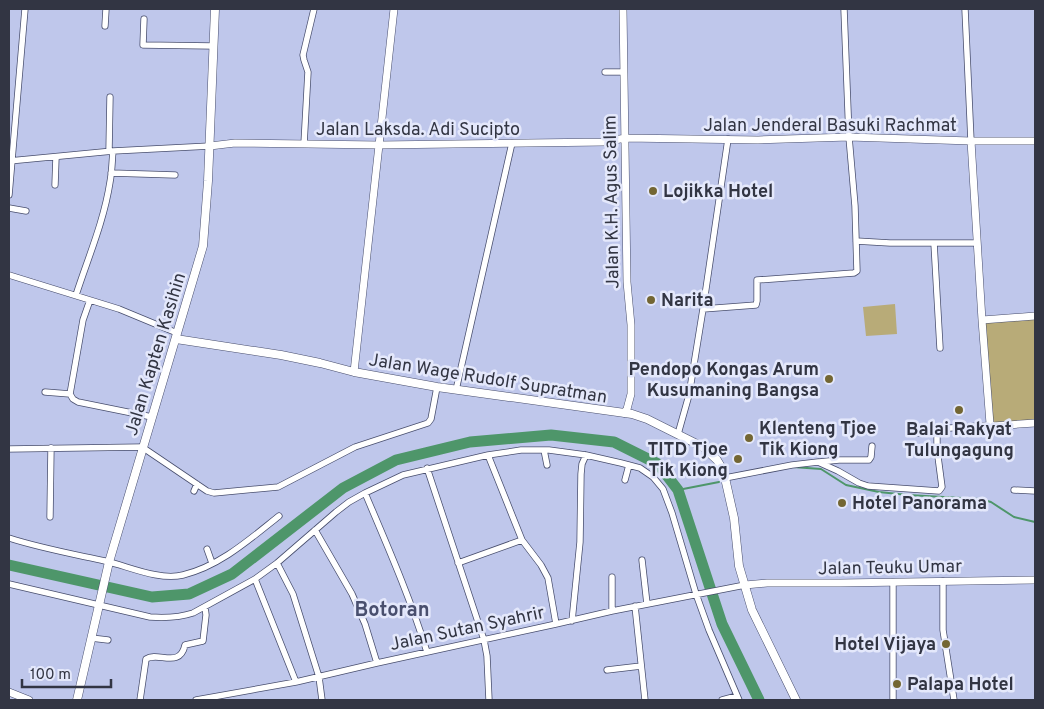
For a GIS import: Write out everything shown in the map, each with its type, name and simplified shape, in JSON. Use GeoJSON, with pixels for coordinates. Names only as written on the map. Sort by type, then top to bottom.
{"type":"FeatureCollection","features":[{"type":"Feature","properties":{"kind":"main road","name":"Jalan Kapten Kasihin"},"geometry":{"type":"LineString","coordinates":[[77,700],[109,563],[203,246],[210,146],[215,9]]}},
{"type":"Feature","properties":{"kind":"main road","name":"Jalan Wage Rudolf Supratman"},"geometry":{"type":"LineString","coordinates":[[176,336],[437,387],[639,416],[703,447],[717,460],[725,478],[734,518],[739,566],[752,610],[796,700]]}},
{"type":"Feature","properties":{"kind":"street"},"geometry":{"type":"LineString","coordinates":[[9,194],[12,128],[25,9]]}},
{"type":"Feature","properties":{"kind":"street"},"geometry":{"type":"LineString","coordinates":[[104,26],[106,9]]}},
{"type":"Feature","properties":{"kind":"street"},"geometry":{"type":"LineString","coordinates":[[304,144],[308,72],[303,55],[314,9]]}},
{"type":"Feature","properties":{"kind":"street"},"geometry":{"type":"LineString","coordinates":[[354,372],[394,9]]}},
{"type":"Feature","properties":{"kind":"street","name":"Jalan K.H. Agus Salim"},"geometry":{"type":"LineString","coordinates":[[623,9],[627,272],[631,324],[631,394],[624,414]]}},
{"type":"Feature","properties":{"kind":"street"},"geometry":{"type":"LineString","coordinates":[[704,309],[756,305],[757,280],[855,272],[857,270],[844,9]]}},
{"type":"Feature","properties":{"kind":"street"},"geometry":{"type":"LineString","coordinates":[[965,9],[977,243],[989,422],[991,426]]}},
{"type":"Feature","properties":{"kind":"street"},"geometry":{"type":"LineString","coordinates":[[144,19],[143,45],[214,46]]}},
{"type":"Feature","properties":{"kind":"street"},"geometry":{"type":"LineString","coordinates":[[606,72],[624,72]]}},
{"type":"Feature","properties":{"kind":"street"},"geometry":{"type":"LineString","coordinates":[[76,295],[100,222],[110,183],[110,96]]}},
{"type":"Feature","properties":{"kind":"street","name":"Jalan Jenderal Basuki Rachmat"},"geometry":{"type":"LineString","coordinates":[[625,138],[758,140],[849,137],[971,142],[1035,141]]}},
{"type":"Feature","properties":{"kind":"street","name":"Jalan Laksda. Adi Sucipto"},"geometry":{"type":"LineString","coordinates":[[210,146],[235,144],[379,145],[605,142],[625,138]]}},
{"type":"Feature","properties":{"kind":"street"},"geometry":{"type":"LineString","coordinates":[[678,434],[689,395],[704,309],[728,140]]}},
{"type":"Feature","properties":{"kind":"street"},"geometry":{"type":"LineString","coordinates":[[456,390],[512,143]]}},
{"type":"Feature","properties":{"kind":"street"},"geometry":{"type":"LineString","coordinates":[[10,161],[111,151],[210,146]]}},
{"type":"Feature","properties":{"kind":"street"},"geometry":{"type":"LineString","coordinates":[[55,185],[56,157]]}},
{"type":"Feature","properties":{"kind":"street"},"geometry":{"type":"LineString","coordinates":[[111,173],[175,175]]}},
{"type":"Feature","properties":{"kind":"street"},"geometry":{"type":"LineString","coordinates":[[9,208],[26,211]]}},
{"type":"Feature","properties":{"kind":"street"},"geometry":{"type":"LineString","coordinates":[[856,240],[977,243]]}},
{"type":"Feature","properties":{"kind":"street"},"geometry":{"type":"LineString","coordinates":[[934,243],[940,348]]}},
{"type":"Feature","properties":{"kind":"street"},"geometry":{"type":"LineString","coordinates":[[9,275],[119,309],[176,336]]}},
{"type":"Feature","properties":{"kind":"street"},"geometry":{"type":"LineString","coordinates":[[90,300],[83,320],[70,394],[72,399],[78,402],[152,417]]}},
{"type":"Feature","properties":{"kind":"street"},"geometry":{"type":"LineString","coordinates":[[982,320],[1035,316]]}},
{"type":"Feature","properties":{"kind":"street"},"geometry":{"type":"LineString","coordinates":[[9,448],[142,447],[207,491],[214,493],[278,487],[355,447],[428,422],[431,419],[437,387]]}},
{"type":"Feature","properties":{"kind":"street"},"geometry":{"type":"LineString","coordinates":[[45,392],[70,394]]}},
{"type":"Feature","properties":{"kind":"street"},"geometry":{"type":"LineString","coordinates":[[818,462],[868,486],[939,491],[942,487],[937,449],[936,432],[938,428],[1035,423]]}},
{"type":"Feature","properties":{"kind":"street"},"geometry":{"type":"LineString","coordinates":[[918,432],[936,432]]}},
{"type":"Feature","properties":{"kind":"street"},"geometry":{"type":"LineString","coordinates":[[725,478],[792,465],[834,460],[869,460],[872,446]]}},
{"type":"Feature","properties":{"kind":"street"},"geometry":{"type":"LineString","coordinates":[[50,517],[52,448]]}},
{"type":"Feature","properties":{"kind":"street"},"geometry":{"type":"LineString","coordinates":[[9,584],[99,602],[150,617],[170,618],[182,616],[205,607],[255,579],[336,512],[365,493],[403,475],[488,455],[521,450],[544,450],[586,455],[629,465],[649,474],[663,489],[709,630],[738,698],[722,700]]}},
{"type":"Feature","properties":{"kind":"street"},"geometry":{"type":"LineString","coordinates":[[544,450],[547,465]]}},
{"type":"Feature","properties":{"kind":"street"},"geometry":{"type":"LineString","coordinates":[[488,455],[522,540],[548,578],[556,624]]}},
{"type":"Feature","properties":{"kind":"street"},"geometry":{"type":"LineString","coordinates":[[572,621],[580,542],[581,474],[582,464],[586,455]]}},
{"type":"Feature","properties":{"kind":"street"},"geometry":{"type":"LineString","coordinates":[[625,480],[629,465]]}},
{"type":"Feature","properties":{"kind":"street"},"geometry":{"type":"LineString","coordinates":[[427,468],[484,640],[487,656],[489,700]]}},
{"type":"Feature","properties":{"kind":"street"},"geometry":{"type":"LineString","coordinates":[[194,492],[197,484]]}},
{"type":"Feature","properties":{"kind":"street"},"geometry":{"type":"LineString","coordinates":[[1014,490],[1035,491]]}},
{"type":"Feature","properties":{"kind":"street"},"geometry":{"type":"LineString","coordinates":[[365,493],[399,572],[427,652]]}},
{"type":"Feature","properties":{"kind":"street"},"geometry":{"type":"LineString","coordinates":[[9,538],[135,570],[164,576],[180,576],[199,570],[224,557],[280,516]]}},
{"type":"Feature","properties":{"kind":"street"},"geometry":{"type":"LineString","coordinates":[[315,530],[352,594],[365,624],[377,663]]}},
{"type":"Feature","properties":{"kind":"street"},"geometry":{"type":"LineString","coordinates":[[458,563],[522,540]]}},
{"type":"Feature","properties":{"kind":"street"},"geometry":{"type":"LineString","coordinates":[[207,549],[212,563]]}},
{"type":"Feature","properties":{"kind":"street"},"geometry":{"type":"LineString","coordinates":[[642,560],[647,604]]}},
{"type":"Feature","properties":{"kind":"street"},"geometry":{"type":"LineString","coordinates":[[276,563],[293,594],[319,677],[322,700]]}},
{"type":"Feature","properties":{"kind":"street"},"geometry":{"type":"LineString","coordinates":[[612,577],[612,611]]}},
{"type":"Feature","properties":{"kind":"street"},"geometry":{"type":"LineString","coordinates":[[255,579],[296,682]]}},
{"type":"Feature","properties":{"kind":"street","name":"Jalan Teuku Umar"},"geometry":{"type":"LineString","coordinates":[[745,585],[767,583],[1035,580]]}},
{"type":"Feature","properties":{"kind":"street"},"geometry":{"type":"LineString","coordinates":[[943,581],[943,630],[954,700]]}},
{"type":"Feature","properties":{"kind":"street"},"geometry":{"type":"LineString","coordinates":[[893,582],[893,700]]}},
{"type":"Feature","properties":{"kind":"street","name":"Jalan Sutan Syahrir"},"geometry":{"type":"LineString","coordinates":[[196,700],[214,699],[296,682],[454,645],[635,606],[745,585]]}},
{"type":"Feature","properties":{"kind":"street"},"geometry":{"type":"LineString","coordinates":[[635,606],[645,700]]}},
{"type":"Feature","properties":{"kind":"street"},"geometry":{"type":"LineString","coordinates":[[140,700],[146,659],[151,656],[169,659],[180,656],[184,651],[185,645],[203,641],[205,607]]}},
{"type":"Feature","properties":{"kind":"street"},"geometry":{"type":"LineString","coordinates":[[91,638],[108,640]]}},
{"type":"Feature","properties":{"kind":"street"},"geometry":{"type":"LineString","coordinates":[[607,670],[641,666]]}},
{"type":"Feature","properties":{"kind":"street"},"geometry":{"type":"LineString","coordinates":[[9,692],[26,700]]}},
{"type":"Feature","properties":{"kind":"shaded area"},"geometry":{"type":"Polygon","coordinates":[[[895,304],[897,334],[866,336],[863,307],[895,304]]]}},
{"type":"Feature","properties":{"kind":"shaded area"},"geometry":{"type":"Polygon","coordinates":[[[1035,319],[1035,422],[995,424],[991,422],[985,323],[1035,319]]]}},
{"type":"Feature","properties":{"kind":"waterway"},"geometry":{"type":"LineString","coordinates":[[9,565],[152,597],[189,594],[232,574],[343,488],[396,460],[470,442],[551,435],[614,442],[658,464],[678,490],[722,624],[759,700]]}},
{"type":"Feature","properties":{"kind":"waterway"},"geometry":{"type":"LineString","coordinates":[[793,467],[821,469],[846,485],[879,492],[979,499],[991,502],[1014,517],[1035,522]]}},
{"type":"Feature","properties":{"kind":"waterway"},"geometry":{"type":"LineString","coordinates":[[678,490],[719,482]]}},
{"type":"Feature","properties":{"kind":"place","name":"Lojikka Hotel"},"geometry":{"type":"Point","coordinates":[653,191]}},
{"type":"Feature","properties":{"kind":"place","name":"Narita"},"geometry":{"type":"Point","coordinates":[651,300]}},
{"type":"Feature","properties":{"kind":"place","name":"Pendopo Kongas Arum Kusumaning Bangsa"},"geometry":{"type":"Point","coordinates":[829,379]}},
{"type":"Feature","properties":{"kind":"place","name":"Balai Rakyat Tulungagung"},"geometry":{"type":"Point","coordinates":[959,410]}},
{"type":"Feature","properties":{"kind":"place","name":"Klenteng Tjoe Tik Kiong"},"geometry":{"type":"Point","coordinates":[749,438]}},
{"type":"Feature","properties":{"kind":"place","name":"TITD Tjoe Tik Kiong"},"geometry":{"type":"Point","coordinates":[738,459]}},
{"type":"Feature","properties":{"kind":"place","name":"Hotel Panorama"},"geometry":{"type":"Point","coordinates":[842,503]}},
{"type":"Feature","properties":{"kind":"place","name":"Hotel Vijaya"},"geometry":{"type":"Point","coordinates":[946,644]}},
{"type":"Feature","properties":{"kind":"place","name":"Palapa Hotel"},"geometry":{"type":"Point","coordinates":[897,684]}},
{"type":"Feature","properties":{"kind":"district","name":"Botoran"},"geometry":{"type":"Point","coordinates":[392,609]}}]}
